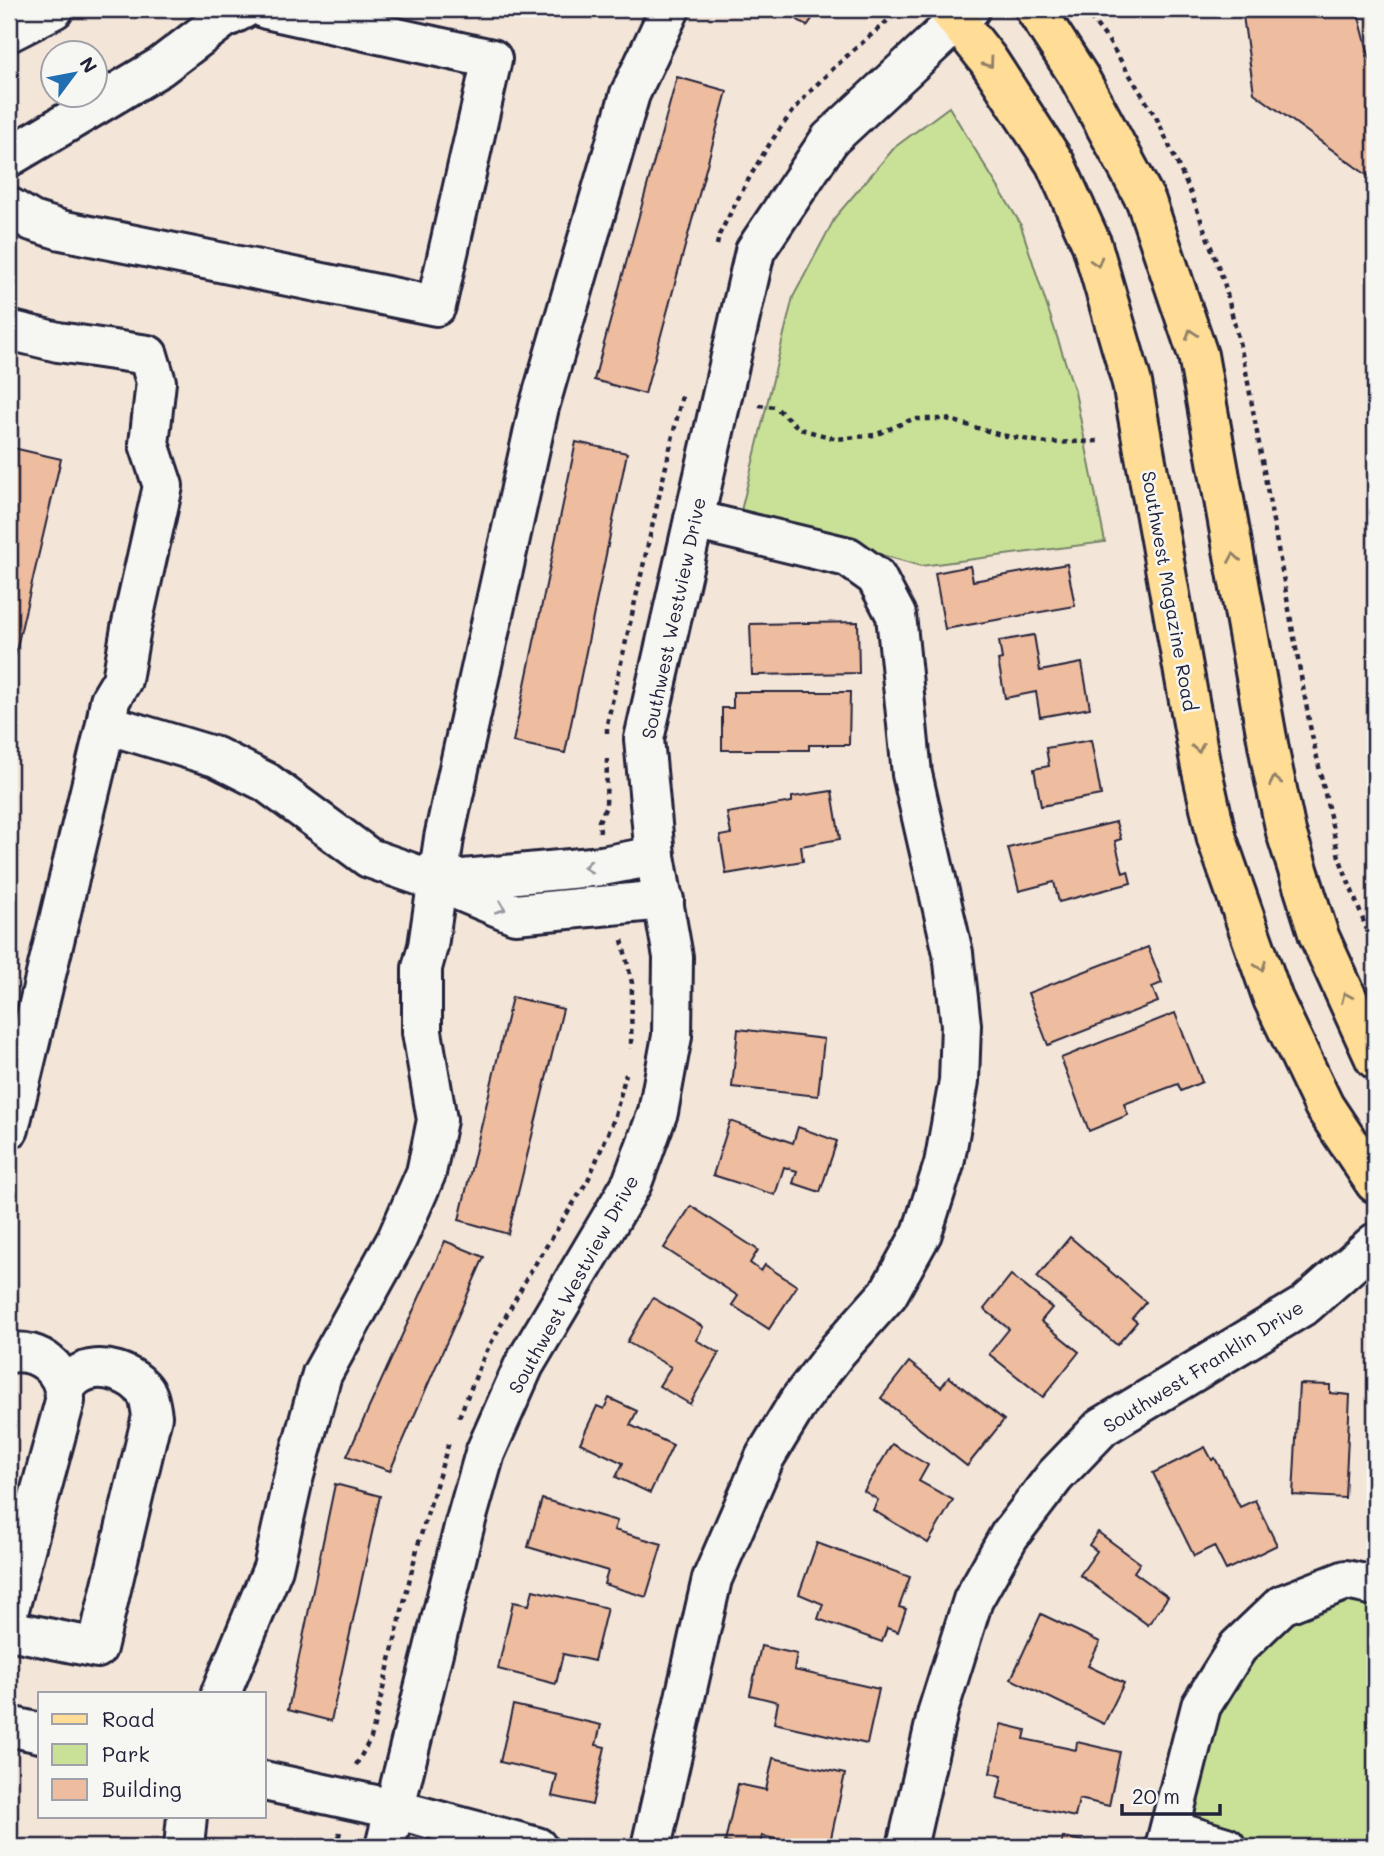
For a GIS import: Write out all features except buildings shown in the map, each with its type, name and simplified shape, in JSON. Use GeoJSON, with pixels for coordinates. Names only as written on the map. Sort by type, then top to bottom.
{"type":"FeatureCollection","features":[{"type":"Feature","properties":{"kind":"main road"},"geometry":{"type":"LineString","coordinates":[[1035,9],[1079,77],[1146,201],[1198,355],[1262,715],[1286,832],[1319,936],[1375,1059]]}},
{"type":"Feature","properties":{"kind":"main road","name":"Southwest Magazine Road"},"geometry":{"type":"LineString","coordinates":[[958,13],[1055,163],[1092,245],[1132,383],[1200,762],[1217,839],[1273,999],[1324,1106],[1375,1183]]}},
{"type":"Feature","properties":{"kind":"street"},"geometry":{"type":"LineString","coordinates":[[9,32],[54,9]]}},
{"type":"Feature","properties":{"kind":"street"},"geometry":{"type":"LineString","coordinates":[[9,157],[160,67],[223,19],[243,9]]}},
{"type":"Feature","properties":{"kind":"street"},"geometry":{"type":"LineString","coordinates":[[9,207],[32,221],[61,230],[436,306],[492,59],[266,9]]}},
{"type":"Feature","properties":{"kind":"street"},"geometry":{"type":"LineString","coordinates":[[221,1692],[273,1568],[293,1479],[322,1374],[397,1240],[426,1173],[437,1120],[422,1032],[422,968],[444,838],[539,407],[629,93],[670,9]]}},
{"type":"Feature","properties":{"kind":"street","name":"Southwest Westview Drive"},"geometry":{"type":"LineString","coordinates":[[385,1847],[464,1527],[485,1453],[524,1365],[632,1183],[658,1112],[672,1035],[673,957],[655,856],[644,739],[755,251],[830,139],[958,13]]}},
{"type":"Feature","properties":{"kind":"street"},"geometry":{"type":"LineString","coordinates":[[9,330],[58,342],[148,355],[156,382],[149,444],[163,486],[122,680],[110,700],[9,1129]]}},
{"type":"Feature","properties":{"kind":"street"},"geometry":{"type":"LineString","coordinates":[[651,1847],[712,1579],[765,1457],[799,1401],[838,1350],[888,1294],[922,1233],[944,1164],[959,1081],[961,1025],[953,953],[912,774],[896,615],[876,577],[848,557],[694,520]]}},
{"type":"Feature","properties":{"kind":"street"},"geometry":{"type":"LineString","coordinates":[[106,724],[216,757],[266,782],[369,858],[438,882],[515,914],[664,900]]}},
{"type":"Feature","properties":{"kind":"street"},"geometry":{"type":"LineString","coordinates":[[438,882],[602,866],[655,856]]}},
{"type":"Feature","properties":{"kind":"street","name":"Southwest Franklin Drive"},"geometry":{"type":"LineString","coordinates":[[907,1847],[939,1711],[974,1600],[1009,1536],[1055,1476],[1102,1427],[1305,1305],[1375,1243]]}},
{"type":"Feature","properties":{"kind":"street"},"geometry":{"type":"LineString","coordinates":[[9,1353],[25,1352],[42,1359],[57,1370],[66,1387],[65,1401],[9,1609]]}},
{"type":"Feature","properties":{"kind":"street"},"geometry":{"type":"LineString","coordinates":[[9,1630],[97,1648],[149,1429],[152,1416],[148,1395],[133,1380],[115,1370],[79,1374],[66,1387]]}},
{"type":"Feature","properties":{"kind":"street"},"geometry":{"type":"LineString","coordinates":[[1226,1847],[1168,1839],[1201,1706],[1238,1647],[1282,1605],[1346,1580],[1375,1586]]}},
{"type":"Feature","properties":{"kind":"street"},"geometry":{"type":"LineString","coordinates":[[9,1726],[38,1733]]}},
{"type":"Feature","properties":{"kind":"street"},"geometry":{"type":"LineString","coordinates":[[266,1782],[394,1809],[537,1847]]}},
{"type":"Feature","properties":{"kind":"street"},"geometry":{"type":"LineString","coordinates":[[184,1847],[187,1818]]}},
{"type":"Feature","properties":{"kind":"path"},"geometry":{"type":"LineString","coordinates":[[759,405],[775,407],[800,429],[836,439],[875,435],[913,419],[947,419],[1001,435],[1046,443],[1101,441]]}},
{"type":"Feature","properties":{"kind":"path"},"geometry":{"type":"LineString","coordinates":[[338,1839],[339,1847]]}},
{"type":"Feature","properties":{"kind":"green space"},"geometry":{"type":"Polygon","coordinates":[[[949,107],[1020,223],[1075,392],[1105,542],[921,566],[740,515],[793,297],[836,216],[895,147],[949,107]]]}},
{"type":"Feature","properties":{"kind":"green space"},"geometry":{"type":"Polygon","coordinates":[[[1334,1594],[1375,1600],[1375,1847],[1256,1847],[1200,1828],[1190,1819],[1206,1724],[1274,1628],[1334,1594]]]}}]}
